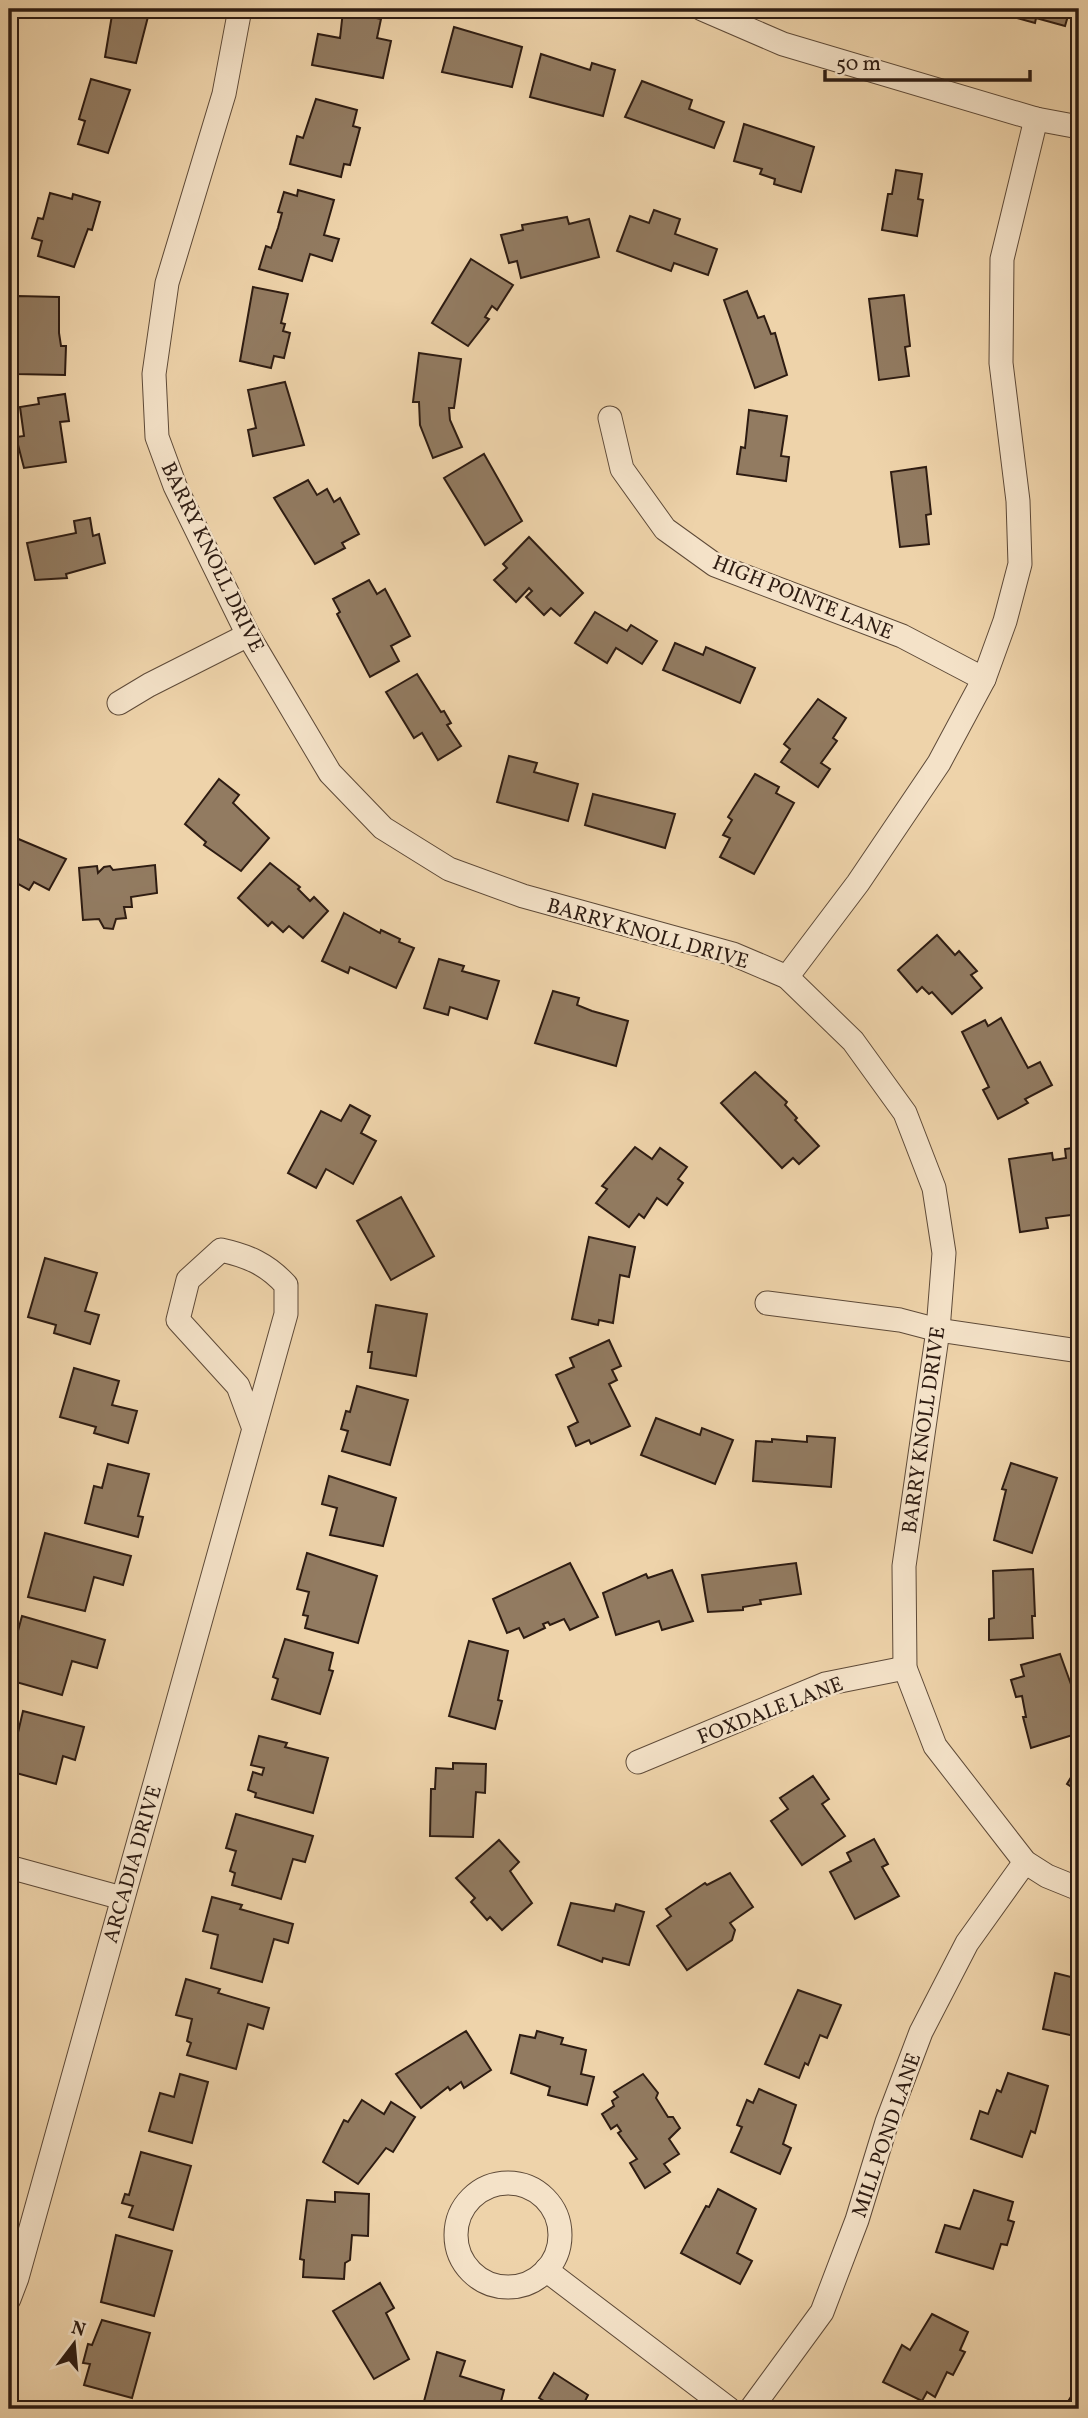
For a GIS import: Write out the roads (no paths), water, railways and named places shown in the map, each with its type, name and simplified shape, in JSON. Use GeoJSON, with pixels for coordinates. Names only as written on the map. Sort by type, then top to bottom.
{"type":"FeatureCollection","features":[{"type":"Feature","properties":{"kind":"street","name":"BARRY KNOLL DRIVE"},"geometry":{"type":"LineString","coordinates":[[240,9],[224,94],[167,283],[154,374],[157,437],[175,486],[248,635],[330,773],[383,828],[449,869],[523,896],[733,954],[787,977],[853,1041],[905,1113],[934,1188],[944,1253],[938,1329],[904,1566],[905,1668],[935,1746],[1025,1862],[1079,1889]]}},
{"type":"Feature","properties":{"kind":"street"},"geometry":{"type":"LineString","coordinates":[[702,9],[783,44],[1036,119],[1079,127]]}},
{"type":"Feature","properties":{"kind":"street"},"geometry":{"type":"LineString","coordinates":[[787,977],[858,883],[939,763],[984,679],[1005,621],[1020,564],[1018,501],[1001,363],[1002,259],[1036,119]]}},
{"type":"Feature","properties":{"kind":"street","name":"HIGH POINTE LANE"},"geometry":{"type":"LineString","coordinates":[[610,418],[622,469],[665,529],[715,565],[902,636],[984,679]]}},
{"type":"Feature","properties":{"kind":"street"},"geometry":{"type":"LineString","coordinates":[[119,703],[149,684],[248,635]]}},
{"type":"Feature","properties":{"kind":"street","name":"ARCADIA DRIVE"},"geometry":{"type":"LineString","coordinates":[[9,2299],[17,2278],[122,1898],[254,1429],[286,1314],[286,1285],[271,1268],[244,1255],[221,1250],[188,1280],[178,1320],[238,1386],[254,1429]]}},
{"type":"Feature","properties":{"kind":"street"},"geometry":{"type":"LineString","coordinates":[[767,1303],[900,1320],[938,1329],[1079,1351]]}},
{"type":"Feature","properties":{"kind":"street","name":"FOXDALE LANE"},"geometry":{"type":"LineString","coordinates":[[638,1762],[825,1684],[905,1668]]}},
{"type":"Feature","properties":{"kind":"street","name":"MILL POND LANE"},"geometry":{"type":"LineString","coordinates":[[751,2409],[822,2312],[921,2032],[967,1943],[1025,1862]]}},
{"type":"Feature","properties":{"kind":"street"},"geometry":{"type":"LineString","coordinates":[[9,1867],[122,1898]]}},
{"type":"Feature","properties":{"kind":"street"},"geometry":{"type":"LineString","coordinates":[[509,2183],[526,2186],[541,2195],[552,2208],[559,2223],[560,2240],[556,2257],[547,2270],[533,2281],[517,2287],[500,2287],[484,2281],[470,2271],[461,2257],[456,2240],[461,2214],[476,2194],[492,2186],[509,2183]]}},
{"type":"Feature","properties":{"kind":"street"},"geometry":{"type":"LineString","coordinates":[[547,2270],[729,2409]]}}]}
